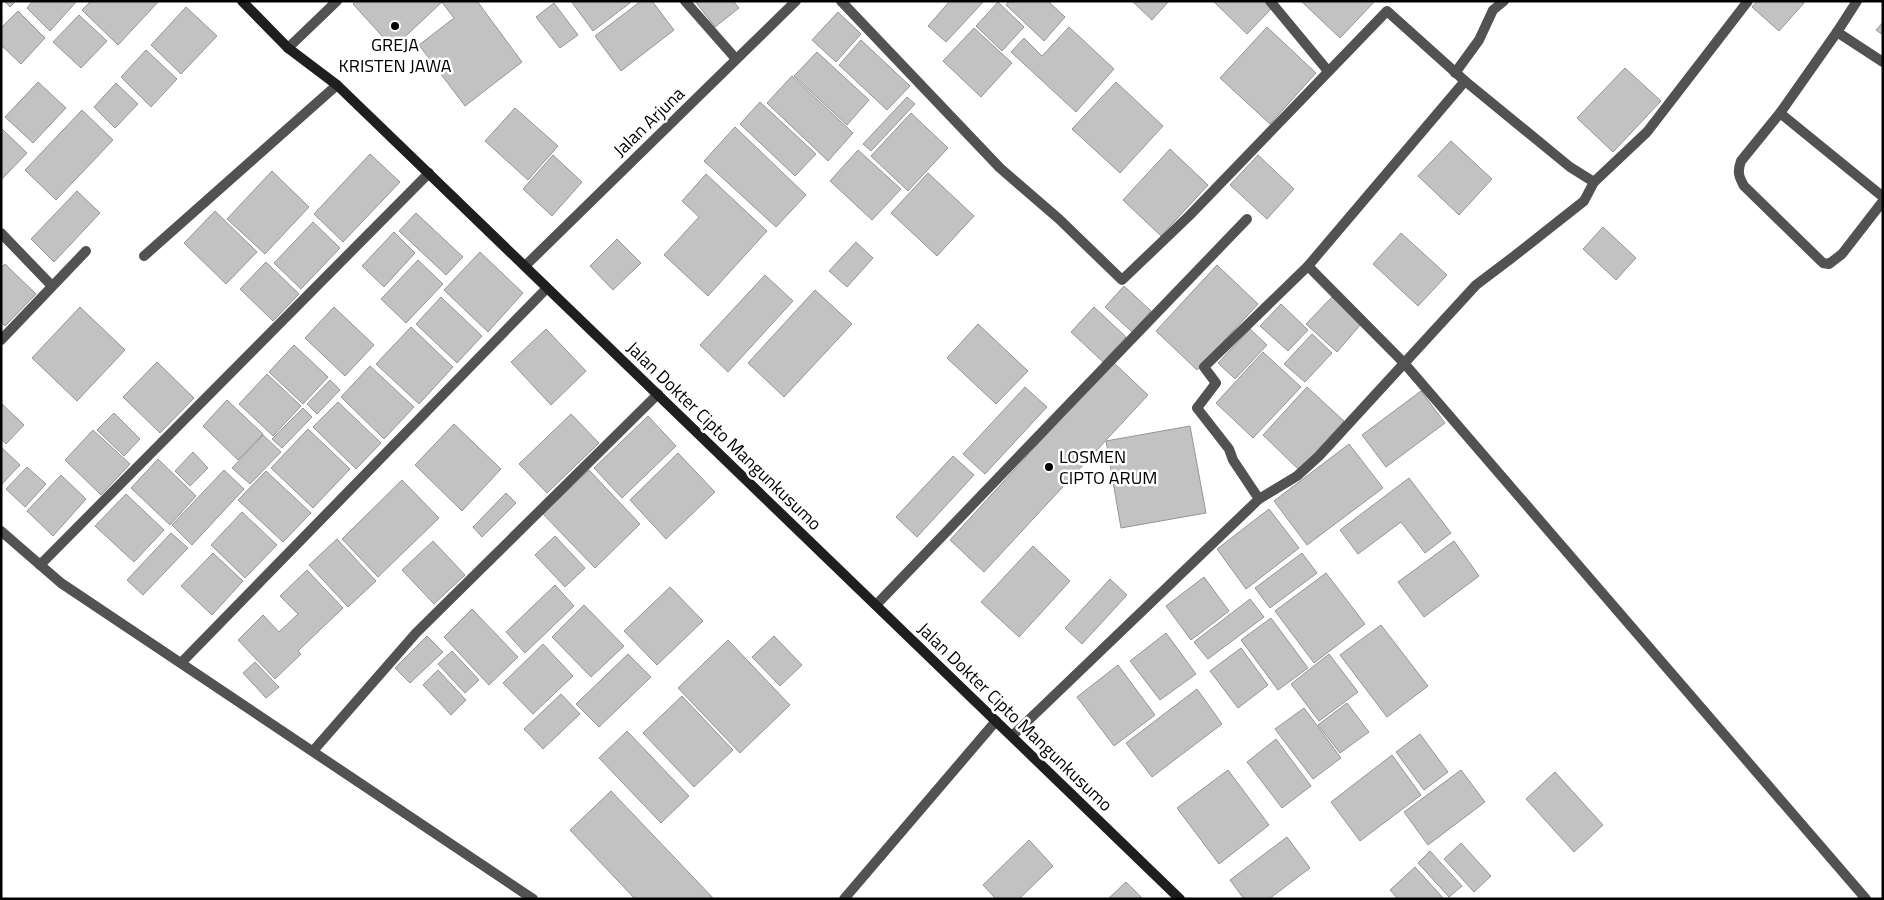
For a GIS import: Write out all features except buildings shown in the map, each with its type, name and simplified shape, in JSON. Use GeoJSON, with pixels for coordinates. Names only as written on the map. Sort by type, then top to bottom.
{"type":"FeatureCollection","features":[{"type":"Feature","properties":{"kind":"street","name":"Jalan Dokter Cipto Mangunkusumo"},"geometry":{"type":"LineString","coordinates":[[242,1],[288,48],[337,85],[429,173],[1180,899]]}},
{"type":"Feature","properties":{"kind":"street"},"geometry":{"type":"LineString","coordinates":[[288,48],[338,1]]}},
{"type":"Feature","properties":{"kind":"street"},"geometry":{"type":"LineString","coordinates":[[685,1],[736,59]]}},
{"type":"Feature","properties":{"kind":"street","name":"Jalan Arjuna"},"geometry":{"type":"LineString","coordinates":[[525,266],[796,1]]}},
{"type":"Feature","properties":{"kind":"street"},"geometry":{"type":"LineString","coordinates":[[841,1],[1000,168],[1059,219],[1122,280],[1189,216],[1387,11],[1465,81],[1570,167],[1594,182]]}},
{"type":"Feature","properties":{"kind":"street"},"geometry":{"type":"LineString","coordinates":[[1270,1],[1328,71]]}},
{"type":"Feature","properties":{"kind":"street"},"geometry":{"type":"LineString","coordinates":[[1456,73],[1478,40],[1493,10],[1504,1]]}},
{"type":"Feature","properties":{"kind":"street"},"geometry":{"type":"LineString","coordinates":[[1012,736],[1259,500],[1297,476],[1319,456],[1476,285],[1577,207],[1584,200],[1594,182],[1647,132],[1748,1]]}},
{"type":"Feature","properties":{"kind":"street"},"geometry":{"type":"LineString","coordinates":[[1780,113],[1883,199],[1842,254],[1829,264],[1823,263],[1744,186],[1739,177],[1738,169],[1741,162],[1780,113],[1857,1]]}},
{"type":"Feature","properties":{"kind":"street"},"geometry":{"type":"LineString","coordinates":[[1837,32],[1883,62]]}},
{"type":"Feature","properties":{"kind":"street"},"geometry":{"type":"LineString","coordinates":[[1259,500],[1233,460],[1229,449],[1197,408],[1216,383],[1204,367],[1308,266],[1465,81]]}},
{"type":"Feature","properties":{"kind":"street"},"geometry":{"type":"LineString","coordinates":[[144,256],[337,85]]}},
{"type":"Feature","properties":{"kind":"street"},"geometry":{"type":"LineString","coordinates":[[40,565],[429,173]]}},
{"type":"Feature","properties":{"kind":"street"},"geometry":{"type":"LineString","coordinates":[[876,605],[1246,220]]}},
{"type":"Feature","properties":{"kind":"street"},"geometry":{"type":"LineString","coordinates":[[1,233],[52,286]]}},
{"type":"Feature","properties":{"kind":"street"},"geometry":{"type":"LineString","coordinates":[[1,340],[86,251]]}},
{"type":"Feature","properties":{"kind":"street"},"geometry":{"type":"LineString","coordinates":[[1308,266],[1404,363],[1866,899]]}},
{"type":"Feature","properties":{"kind":"street"},"geometry":{"type":"LineString","coordinates":[[181,663],[547,288]]}},
{"type":"Feature","properties":{"kind":"street"},"geometry":{"type":"LineString","coordinates":[[313,751],[416,633],[658,394]]}},
{"type":"Feature","properties":{"kind":"street"},"geometry":{"type":"LineString","coordinates":[[1,531],[60,583],[533,899]]}},
{"type":"Feature","properties":{"kind":"street"},"geometry":{"type":"LineString","coordinates":[[844,899],[996,721]]}},
{"type":"Feature","properties":{"kind":"place","name":"GREJA KRISTEN JAWA"},"geometry":{"type":"Point","coordinates":[395,26]}},
{"type":"Feature","properties":{"kind":"place","name":"LOSMEN CIPTO ARUM"},"geometry":{"type":"Point","coordinates":[1049,467]}}]}
